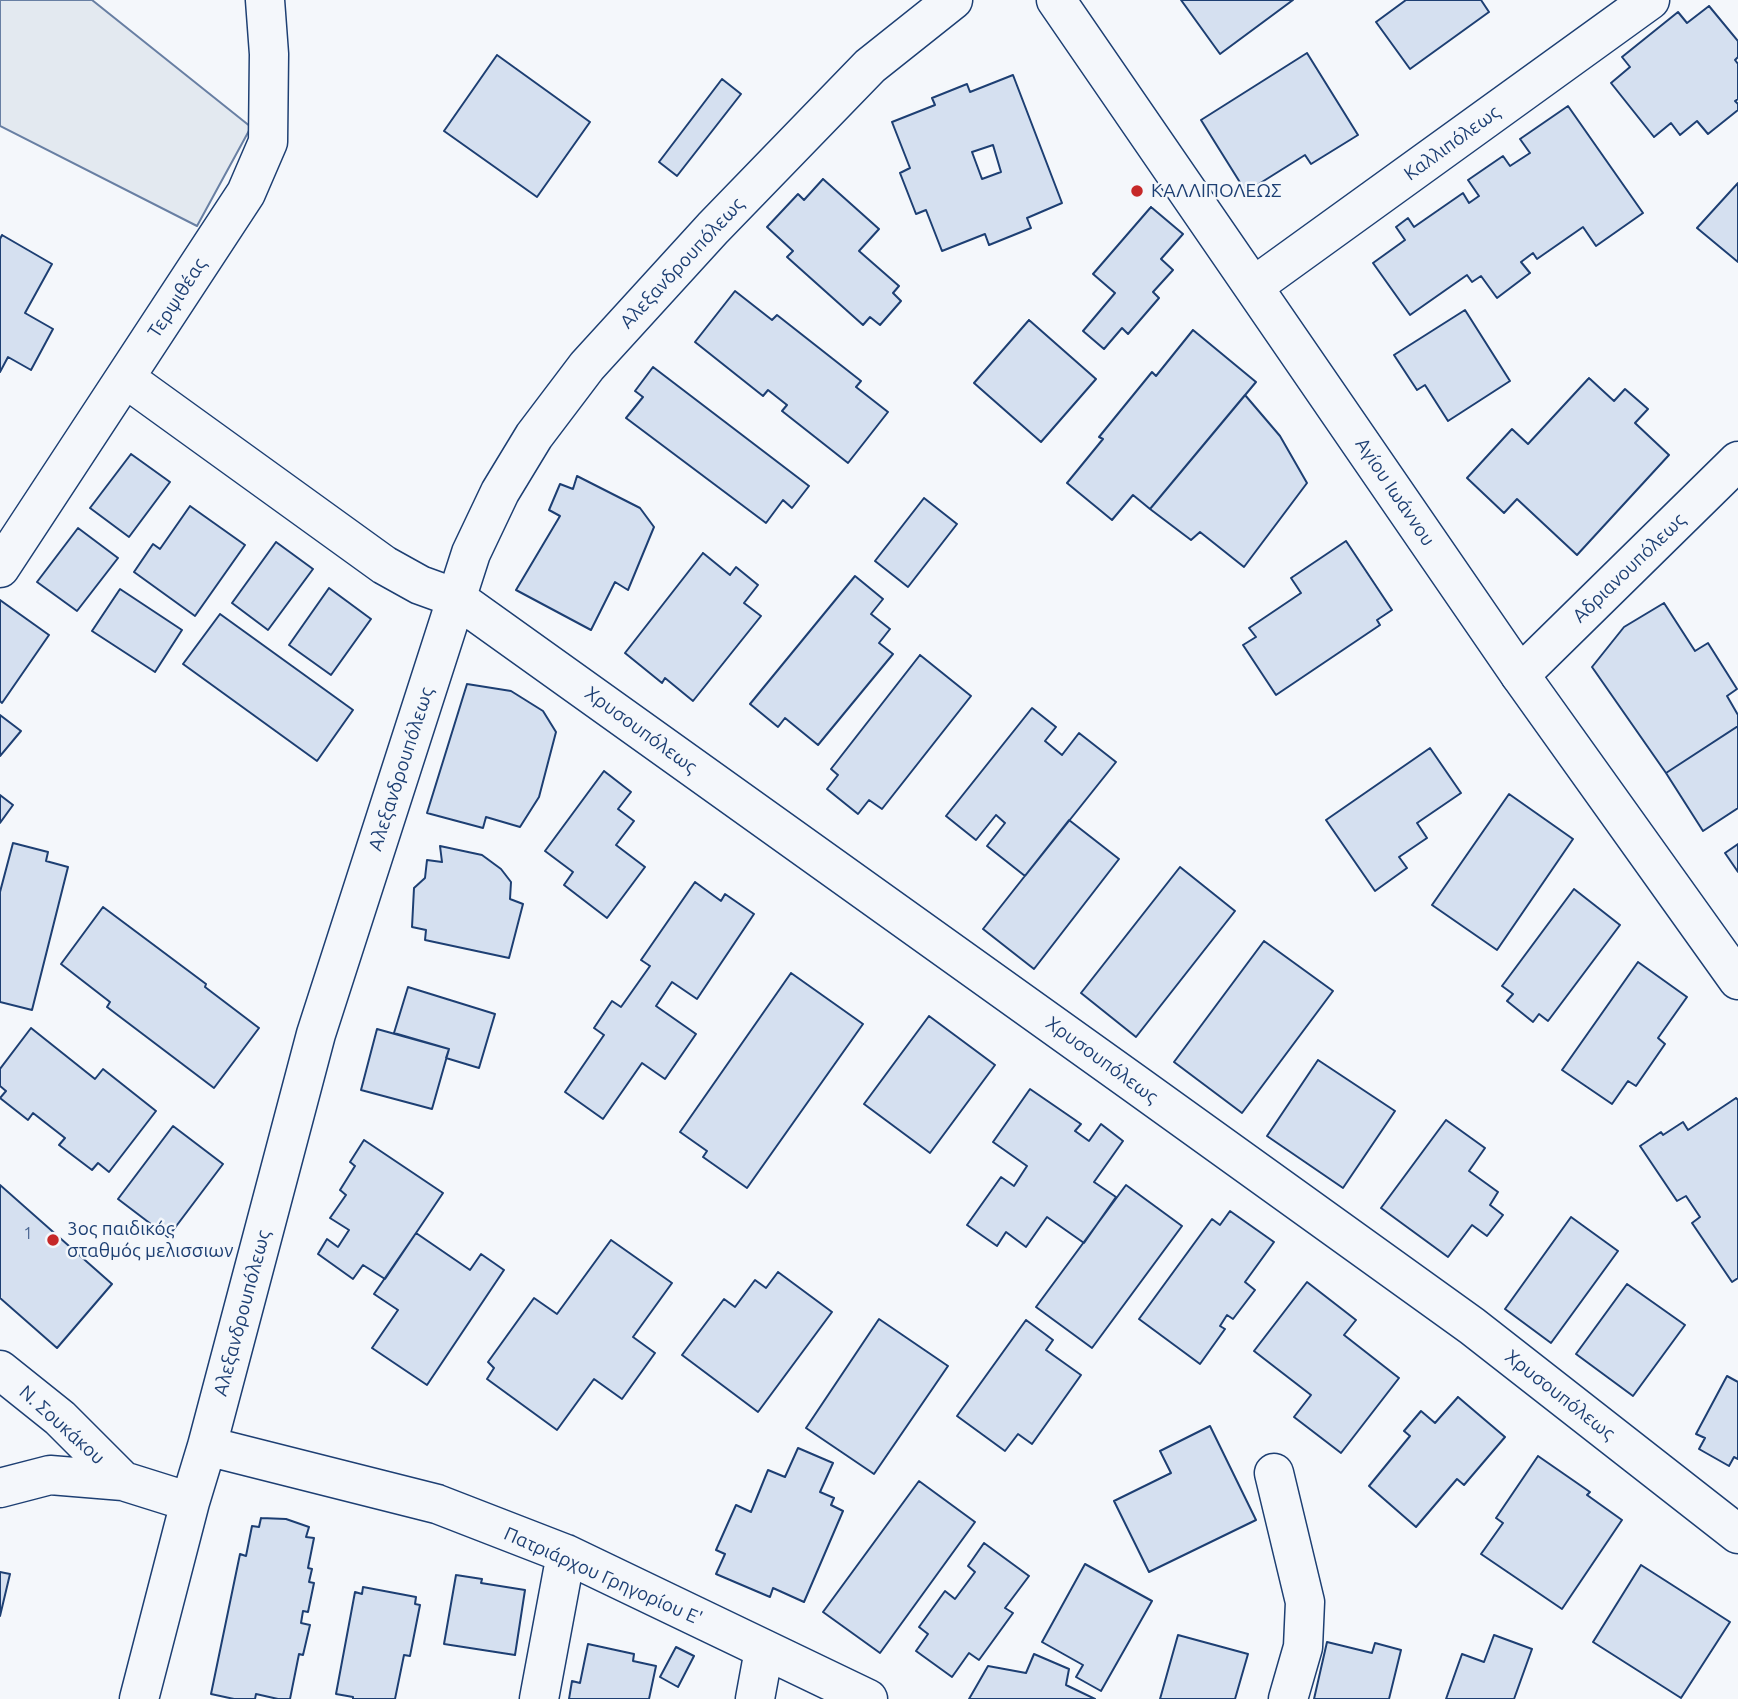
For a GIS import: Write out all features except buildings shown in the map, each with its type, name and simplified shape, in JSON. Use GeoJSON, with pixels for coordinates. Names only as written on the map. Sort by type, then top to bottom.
{"type":"FeatureCollection","features":[{"type":"Feature","properties":{"kind":"street","name":"Τερψιθέας"},"geometry":{"type":"LineString","coordinates":[[0,568],[246,193],[268,142],[269,54],[265,0]]}},
{"type":"Feature","properties":{"kind":"street","name":"Αλεξανδρουπόλεως"},"geometry":{"type":"LineString","coordinates":[[139,1699],[316,1034],[471,552],[500,492],[534,436],[587,366],[713,228],[870,66],[953,0]]}},
{"type":"Feature","properties":{"kind":"street","name":"Αγίου Ιωάννου"},"geometry":{"type":"LineString","coordinates":[[1056,0],[1520,675],[1738,980]]}},
{"type":"Feature","properties":{"kind":"street","name":"Καλλιπόλεως"},"geometry":{"type":"LineString","coordinates":[[1254,286],[1650,0]]}},
{"type":"Feature","properties":{"kind":"street","name":"Χρυσουπόλεως"},"geometry":{"type":"LineString","coordinates":[[125,379],[384,565],[419,585],[456,598],[1472,1326],[1738,1534]]}},
{"type":"Feature","properties":{"kind":"street","name":"Αδριανουπόλεως"},"geometry":{"type":"LineString","coordinates":[[1520,675],[1738,461]]}},
{"type":"Feature","properties":{"kind":"street","name":"Ν. Σουκάκου"},"geometry":{"type":"LineString","coordinates":[[0,1370],[60,1418],[123,1481]]}},
{"type":"Feature","properties":{"kind":"street","name":"Πατριάρχου Γρηγορίου Ε'"},"geometry":{"type":"LineString","coordinates":[[207,1446],[437,1504],[566,1554],[868,1699]]}},
{"type":"Feature","properties":{"kind":"street"},"geometry":{"type":"LineString","coordinates":[[1274,1473],[1305,1602],[1303,1647],[1288,1699]]}},
{"type":"Feature","properties":{"kind":"street"},"geometry":{"type":"LineString","coordinates":[[0,1488],[50,1475],[123,1481],[190,1502]]}},
{"type":"Feature","properties":{"kind":"street"},"geometry":{"type":"LineString","coordinates":[[539,1699],[566,1554]]}},
{"type":"Feature","properties":{"kind":"street"},"geometry":{"type":"LineString","coordinates":[[755,1699],[764,1650]]}},
{"type":"Feature","properties":{"kind":"shaded area"},"geometry":{"type":"Polygon","coordinates":[[[0,0],[92,0],[251,127],[197,226],[0,126],[0,0]]]}},
{"type":"Feature","properties":{"kind":"place","name":"ΚΑΛΛΙΠΟΛΕΩΣ"},"geometry":{"type":"Point","coordinates":[1137,191]}},
{"type":"Feature","properties":{"kind":"place","name":"3ος παιδικός σταθμός μελισσιων"},"geometry":{"type":"Point","coordinates":[53,1240]}}]}
